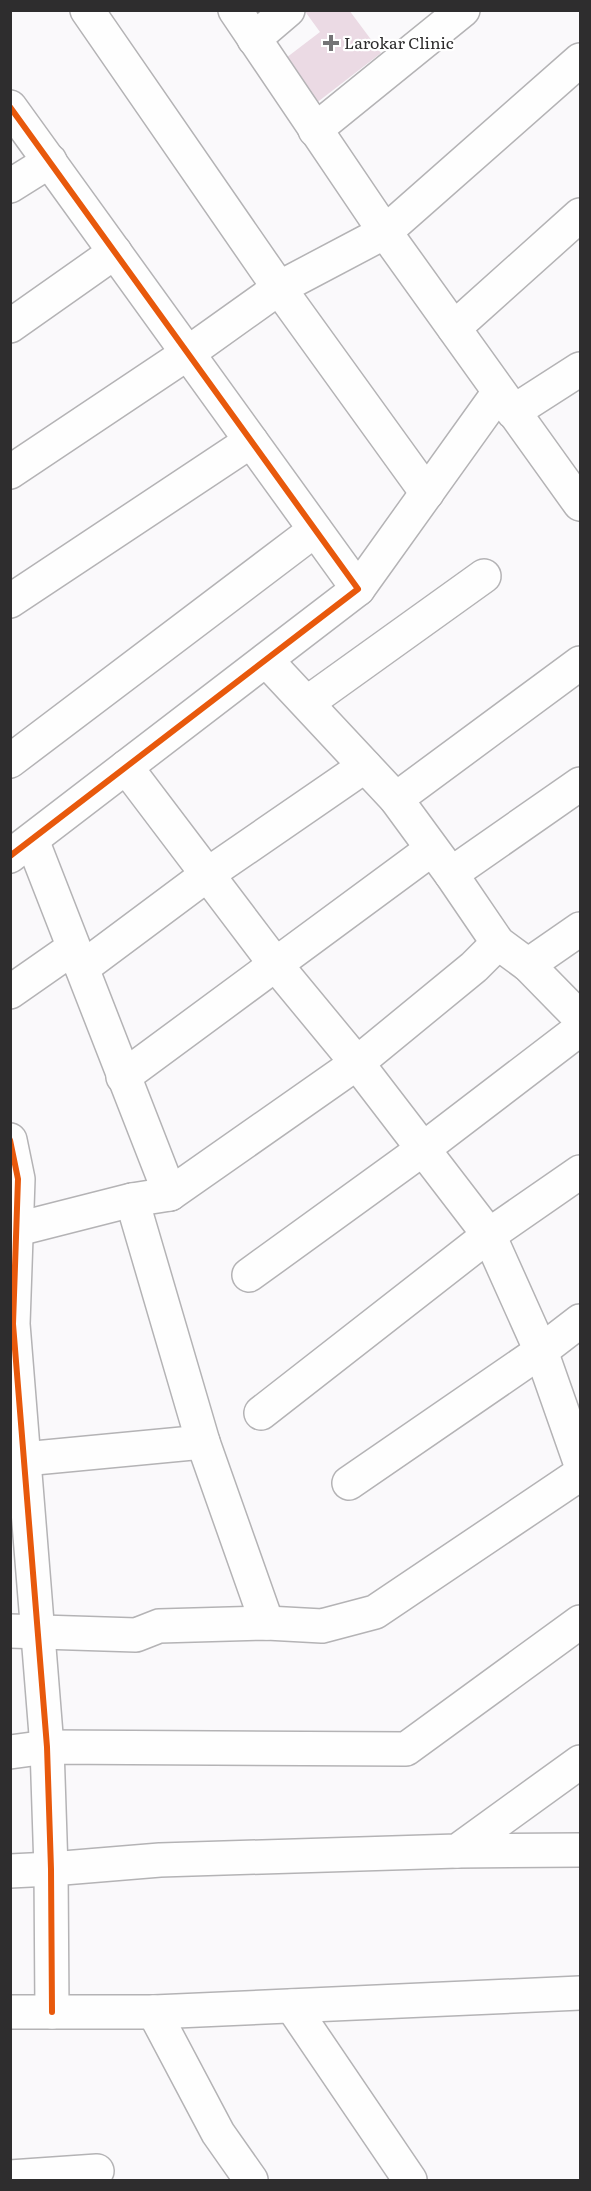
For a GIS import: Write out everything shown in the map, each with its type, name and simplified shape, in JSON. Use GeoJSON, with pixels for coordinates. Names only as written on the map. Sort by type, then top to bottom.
{"type":"FeatureCollection","features":[{"type":"Feature","properties":{"kind":"street"},"geometry":{"type":"LineString","coordinates":[[87,10],[279,288],[427,493]]}},
{"type":"Feature","properties":{"kind":"street"},"geometry":{"type":"LineString","coordinates":[[235,10],[385,232],[580,504]]}},
{"type":"Feature","properties":{"kind":"street"},"geometry":{"type":"LineString","coordinates":[[254,39],[288,10]]}},
{"type":"Feature","properties":{"kind":"street"},"geometry":{"type":"LineString","coordinates":[[315,130],[463,10]]}},
{"type":"Feature","properties":{"kind":"street"},"geometry":{"type":"LineString","coordinates":[[10,472],[188,353],[279,288],[385,232],[580,60]]}},
{"type":"Feature","properties":{"kind":"street"},"geometry":{"type":"LineString","coordinates":[[10,107],[358,590]]}},
{"type":"Feature","properties":{"kind":"street"},"geometry":{"type":"LineString","coordinates":[[10,186],[50,161]]}},
{"type":"Feature","properties":{"kind":"street"},"geometry":{"type":"LineString","coordinates":[[454,328],[580,215]]}},
{"type":"Feature","properties":{"kind":"street"},"geometry":{"type":"LineString","coordinates":[[10,326],[115,252]]}},
{"type":"Feature","properties":{"kind":"street"},"geometry":{"type":"LineString","coordinates":[[170,1194],[77,958],[21,848],[358,590],[427,493],[506,402],[580,369]]}},
{"type":"Feature","properties":{"kind":"street"},"geometry":{"type":"LineString","coordinates":[[10,601],[251,441]]}},
{"type":"Feature","properties":{"kind":"street"},"geometry":{"type":"LineString","coordinates":[[10,761],[315,530]]}},
{"type":"Feature","properties":{"kind":"street"},"geometry":{"type":"LineString","coordinates":[[307,703],[484,576]]}},
{"type":"Feature","properties":{"kind":"street"},"geometry":{"type":"LineString","coordinates":[[266,660],[396,799],[498,942],[528,964],[580,1018]]}},
{"type":"Feature","properties":{"kind":"street"},"geometry":{"type":"LineString","coordinates":[[396,799],[580,663]]}},
{"type":"Feature","properties":{"kind":"street"},"geometry":{"type":"LineString","coordinates":[[10,992],[77,958],[208,874],[365,766]]}},
{"type":"Feature","properties":{"kind":"street"},"geometry":{"type":"LineString","coordinates":[[126,767],[276,964],[357,1063],[489,1235],[541,1351],[580,1462]]}},
{"type":"Feature","properties":{"kind":"street"},"geometry":{"type":"LineString","coordinates":[[123,1077],[276,964],[441,861],[580,784]]}},
{"type":"Feature","properties":{"kind":"street"},"geometry":{"type":"LineString","coordinates":[[528,964],[580,929]]}},
{"type":"Feature","properties":{"kind":"street"},"geometry":{"type":"LineString","coordinates":[[13,1230],[132,1200],[170,1194],[357,1063],[474,967],[498,942]]}},
{"type":"Feature","properties":{"kind":"street"},"geometry":{"type":"LineString","coordinates":[[249,1275],[423,1149],[580,1029]]}},
{"type":"Feature","properties":{"kind":"street"},"geometry":{"type":"LineString","coordinates":[[10,1140],[18,1179],[13,1230],[13,1324],[24,1459],[24,1631],[47,1747],[52,2012]]}},
{"type":"Feature","properties":{"kind":"street"},"geometry":{"type":"LineString","coordinates":[[261,1413],[489,1235],[580,1172]]}},
{"type":"Feature","properties":{"kind":"street"},"geometry":{"type":"LineString","coordinates":[[132,1200],[203,1442],[267,1623]]}},
{"type":"Feature","properties":{"kind":"street"},"geometry":{"type":"LineString","coordinates":[[349,1483],[541,1351],[580,1321]]}},
{"type":"Feature","properties":{"kind":"street"},"geometry":{"type":"LineString","coordinates":[[24,1459],[203,1442]]}},
{"type":"Feature","properties":{"kind":"street"},"geometry":{"type":"LineString","coordinates":[[24,1631],[136,1635],[159,1626],[267,1623],[322,1626],[375,1612],[580,1474]]}},
{"type":"Feature","properties":{"kind":"street"},"geometry":{"type":"LineString","coordinates":[[10,1752],[47,1747],[406,1749],[580,1622]]}},
{"type":"Feature","properties":{"kind":"street"},"geometry":{"type":"LineString","coordinates":[[457,1851],[580,1762]]}},
{"type":"Feature","properties":{"kind":"street"},"geometry":{"type":"LineString","coordinates":[[10,1870],[160,1860],[457,1851],[580,1850]]}},
{"type":"Feature","properties":{"kind":"street"},"geometry":{"type":"LineString","coordinates":[[10,2012],[154,2012],[580,1993]]}},
{"type":"Feature","properties":{"kind":"street"},"geometry":{"type":"LineString","coordinates":[[291,2006],[410,2181]]}},
{"type":"Feature","properties":{"kind":"street"},"geometry":{"type":"LineString","coordinates":[[154,2012],[218,2133],[251,2181]]}},
{"type":"Feature","properties":{"kind":"street"},"geometry":{"type":"LineString","coordinates":[[10,2177],[97,2172]]}},
{"type":"Feature","properties":{"kind":"building"},"geometry":{"type":"Polygon","coordinates":[[[304,10],[349,10],[381,53],[315,104],[282,61],[320,32],[304,10]]]}},
{"type":"Feature","properties":{"kind":"cycle path"},"geometry":{"type":"LineString","coordinates":[[10,107],[358,589],[10,856]]}},
{"type":"Feature","properties":{"kind":"cycle path"},"geometry":{"type":"LineString","coordinates":[[10,1140],[18,1179],[13,1324],[47,1747],[52,2012]]}},
{"type":"Feature","properties":{"kind":"place","name":"Larokar Clinic"},"geometry":{"type":"Point","coordinates":[331,43]}}]}
